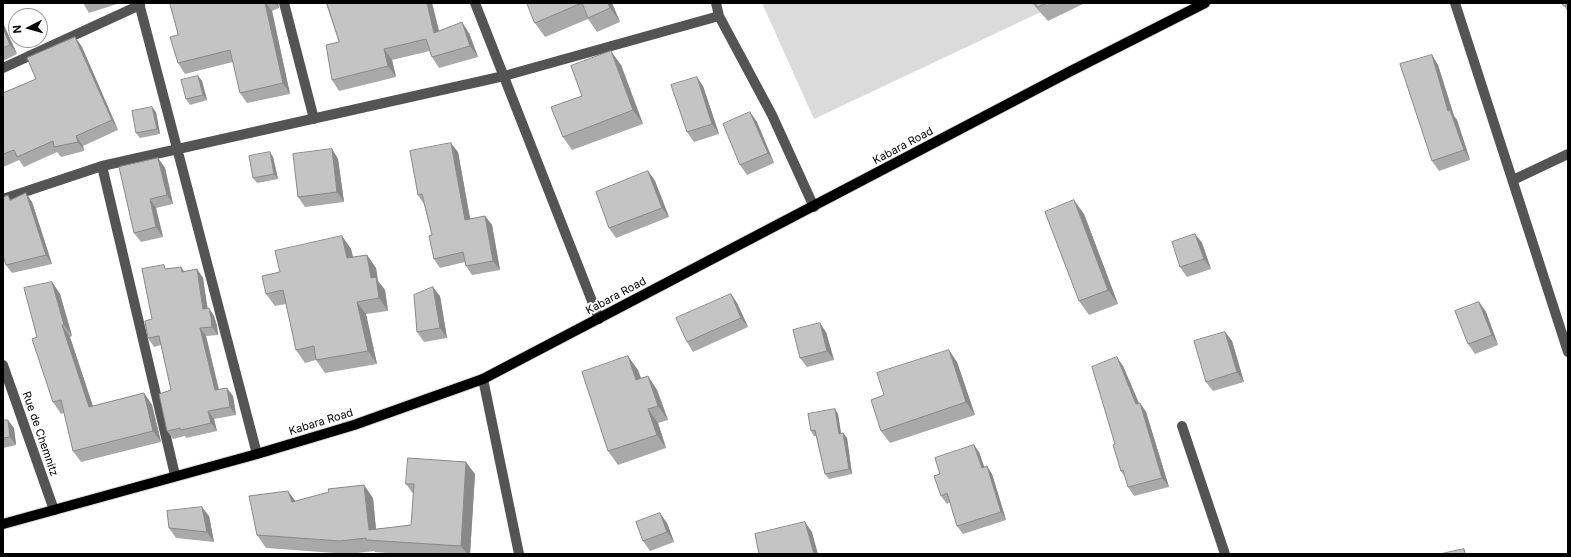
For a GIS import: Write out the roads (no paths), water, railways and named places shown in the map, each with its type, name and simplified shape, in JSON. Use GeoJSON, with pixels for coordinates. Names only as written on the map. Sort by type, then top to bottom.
{"type":"FeatureCollection","features":[{"type":"Feature","properties":{"kind":"main road","name":"Kabara Road"},"geometry":{"type":"LineString","coordinates":[[3,524],[257,454],[354,425],[483,379],[814,207],[1069,72],[1205,3]]}},
{"type":"Feature","properties":{"kind":"street"},"geometry":{"type":"LineString","coordinates":[[284,3],[314,119]]}},
{"type":"Feature","properties":{"kind":"street"},"geometry":{"type":"LineString","coordinates":[[475,3],[599,319]]}},
{"type":"Feature","properties":{"kind":"street"},"geometry":{"type":"LineString","coordinates":[[716,3],[719,16],[772,115],[814,207]]}},
{"type":"Feature","properties":{"kind":"street"},"geometry":{"type":"LineString","coordinates":[[1455,3],[1568,352]]}},
{"type":"Feature","properties":{"kind":"street"},"geometry":{"type":"LineString","coordinates":[[3,68],[139,4],[257,454]]}},
{"type":"Feature","properties":{"kind":"street"},"geometry":{"type":"LineString","coordinates":[[3,199],[102,166],[504,76],[719,16]]}},
{"type":"Feature","properties":{"kind":"street"},"geometry":{"type":"LineString","coordinates":[[1513,180],[1568,154]]}},
{"type":"Feature","properties":{"kind":"street"},"geometry":{"type":"LineString","coordinates":[[102,166],[175,476]]}},
{"type":"Feature","properties":{"kind":"street","name":"Rue de Chemnitz"},"geometry":{"type":"LineString","coordinates":[[3,365],[54,510]]}},
{"type":"Feature","properties":{"kind":"street"},"geometry":{"type":"LineString","coordinates":[[483,379],[519,554]]}},
{"type":"Feature","properties":{"kind":"street"},"geometry":{"type":"LineString","coordinates":[[1182,426],[1225,554]]}}]}
